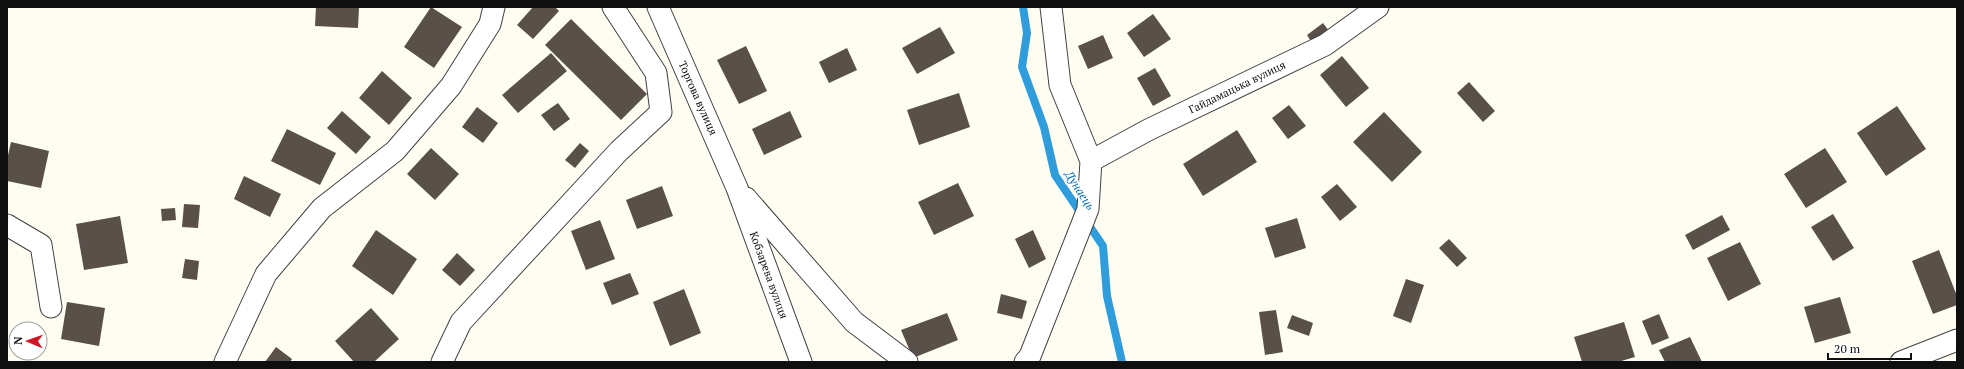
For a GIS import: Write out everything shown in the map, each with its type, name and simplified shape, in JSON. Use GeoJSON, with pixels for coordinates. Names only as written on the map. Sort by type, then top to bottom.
{"type":"FeatureCollection","features":[{"type":"Feature","properties":{"kind":"street"},"geometry":{"type":"LineString","coordinates":[[226,362],[266,274],[322,208],[395,151],[451,86],[490,24],[494,7]]}},
{"type":"Feature","properties":{"kind":"street"},"geometry":{"type":"LineString","coordinates":[[442,362],[461,322],[619,151],[662,112],[656,73],[613,7]]}},
{"type":"Feature","properties":{"kind":"street","name":"Торгова вулиця"},"geometry":{"type":"LineString","coordinates":[[658,7],[738,188]]}},
{"type":"Feature","properties":{"kind":"street"},"geometry":{"type":"LineString","coordinates":[[1025,362],[1030,356],[1077,233],[1088,209],[1091,161],[1060,85],[1052,7]]}},
{"type":"Feature","properties":{"kind":"street","name":"Гайдамацька вулиця"},"geometry":{"type":"LineString","coordinates":[[1091,161],[1148,130],[1325,45],[1378,7]]}},
{"type":"Feature","properties":{"kind":"street"},"geometry":{"type":"LineString","coordinates":[[738,188],[854,322],[907,362]]}},
{"type":"Feature","properties":{"kind":"street","name":"Кобзарева вулиця"},"geometry":{"type":"LineString","coordinates":[[738,188],[801,362]]}},
{"type":"Feature","properties":{"kind":"street"},"geometry":{"type":"LineString","coordinates":[[7,225],[41,245],[51,307]]}},
{"type":"Feature","properties":{"kind":"street"},"geometry":{"type":"LineString","coordinates":[[1900,362],[1957,340]]}},
{"type":"Feature","properties":{"kind":"building"},"geometry":{"type":"Polygon","coordinates":[[[316,7],[359,7],[358,28],[315,26],[316,7]]]}},
{"type":"Feature","properties":{"kind":"building"},"geometry":{"type":"Polygon","coordinates":[[[431,7],[462,27],[434,68],[404,47],[431,7]]]}},
{"type":"Feature","properties":{"kind":"building"},"geometry":{"type":"Polygon","coordinates":[[[533,7],[555,7],[559,11],[533,39],[517,25],[533,7]]]}},
{"type":"Feature","properties":{"kind":"building"},"geometry":{"type":"Polygon","coordinates":[[[1153,14],[1171,39],[1144,57],[1127,33],[1153,14]]]}},
{"type":"Feature","properties":{"kind":"building"},"geometry":{"type":"Polygon","coordinates":[[[571,19],[647,94],[621,120],[545,45],[571,19]]]}},
{"type":"Feature","properties":{"kind":"building"},"geometry":{"type":"Polygon","coordinates":[[[1323,23],[1329,31],[1312,43],[1307,35],[1323,23]]]}},
{"type":"Feature","properties":{"kind":"building"},"geometry":{"type":"Polygon","coordinates":[[[940,27],[955,53],[917,74],[902,48],[940,27]]]}},
{"type":"Feature","properties":{"kind":"building"},"geometry":{"type":"Polygon","coordinates":[[[1103,35],[1113,58],[1088,69],[1078,46],[1103,35]]]}},
{"type":"Feature","properties":{"kind":"building"},"geometry":{"type":"Polygon","coordinates":[[[746,46],[767,91],[739,104],[717,60],[746,46]]]}},
{"type":"Feature","properties":{"kind":"building"},"geometry":{"type":"Polygon","coordinates":[[[847,48],[857,70],[829,83],[819,62],[847,48]]]}},
{"type":"Feature","properties":{"kind":"building"},"geometry":{"type":"Polygon","coordinates":[[[551,53],[567,71],[518,113],[502,95],[551,53]]]}},
{"type":"Feature","properties":{"kind":"building"},"geometry":{"type":"Polygon","coordinates":[[[1342,56],[1369,88],[1346,107],[1320,75],[1342,56]]]}},
{"type":"Feature","properties":{"kind":"building"},"geometry":{"type":"Polygon","coordinates":[[[1155,68],[1171,96],[1153,106],[1137,78],[1155,68]]]}},
{"type":"Feature","properties":{"kind":"building"},"geometry":{"type":"Polygon","coordinates":[[[382,71],[412,98],[389,125],[359,98],[382,71]]]}},
{"type":"Feature","properties":{"kind":"building"},"geometry":{"type":"Polygon","coordinates":[[[1469,82],[1495,111],[1483,122],[1457,93],[1469,82]]]}},
{"type":"Feature","properties":{"kind":"building"},"geometry":{"type":"Polygon","coordinates":[[[959,93],[970,127],[919,145],[907,110],[959,93]]]}},
{"type":"Feature","properties":{"kind":"building"},"geometry":{"type":"Polygon","coordinates":[[[558,103],[570,119],[554,131],[541,115],[558,103]]]}},
{"type":"Feature","properties":{"kind":"building"},"geometry":{"type":"Polygon","coordinates":[[[1289,105],[1306,126],[1288,139],[1272,118],[1289,105]]]}},
{"type":"Feature","properties":{"kind":"building"},"geometry":{"type":"Polygon","coordinates":[[[1897,106],[1926,149],[1886,176],[1857,133],[1897,106]]]}},
{"type":"Feature","properties":{"kind":"building"},"geometry":{"type":"Polygon","coordinates":[[[477,107],[498,123],[483,143],[462,127],[477,107]]]}},
{"type":"Feature","properties":{"kind":"building"},"geometry":{"type":"Polygon","coordinates":[[[342,111],[371,137],[356,154],[327,128],[342,111]]]}},
{"type":"Feature","properties":{"kind":"building"},"geometry":{"type":"Polygon","coordinates":[[[790,111],[802,137],[764,155],[752,129],[790,111]]]}},
{"type":"Feature","properties":{"kind":"building"},"geometry":{"type":"Polygon","coordinates":[[[1384,112],[1422,152],[1392,182],[1353,142],[1384,112]]]}},
{"type":"Feature","properties":{"kind":"building"},"geometry":{"type":"Polygon","coordinates":[[[287,129],[336,153],[320,185],[271,161],[287,129]]]}},
{"type":"Feature","properties":{"kind":"building"},"geometry":{"type":"Polygon","coordinates":[[[1237,130],[1257,162],[1203,196],[1183,164],[1237,130]]]}},
{"type":"Feature","properties":{"kind":"building"},"geometry":{"type":"Polygon","coordinates":[[[11,142],[49,151],[41,188],[7,181],[7,160],[11,142]]]}},
{"type":"Feature","properties":{"kind":"building"},"geometry":{"type":"Polygon","coordinates":[[[580,143],[589,151],[575,168],[565,160],[580,143]]]}},
{"type":"Feature","properties":{"kind":"building"},"geometry":{"type":"Polygon","coordinates":[[[431,148],[459,174],[435,200],[407,174],[431,148]]]}},
{"type":"Feature","properties":{"kind":"building"},"geometry":{"type":"Polygon","coordinates":[[[1825,148],[1847,182],[1806,208],[1784,174],[1825,148]]]}},
{"type":"Feature","properties":{"kind":"building"},"geometry":{"type":"Polygon","coordinates":[[[244,176],[281,194],[270,217],[234,199],[244,176]]]}},
{"type":"Feature","properties":{"kind":"building"},"geometry":{"type":"Polygon","coordinates":[[[958,183],[974,216],[934,235],[918,202],[958,183]]]}},
{"type":"Feature","properties":{"kind":"building"},"geometry":{"type":"Polygon","coordinates":[[[1337,184],[1357,207],[1340,221],[1321,197],[1337,184]]]}},
{"type":"Feature","properties":{"kind":"building"},"geometry":{"type":"Polygon","coordinates":[[[662,186],[673,216],[637,229],[626,200],[662,186]]]}},
{"type":"Feature","properties":{"kind":"building"},"geometry":{"type":"Polygon","coordinates":[[[184,204],[200,205],[198,228],[182,227],[184,204]]]}},
{"type":"Feature","properties":{"kind":"building"},"geometry":{"type":"Polygon","coordinates":[[[175,208],[176,220],[162,221],[161,209],[175,208]]]}},
{"type":"Feature","properties":{"kind":"building"},"geometry":{"type":"Polygon","coordinates":[[[1833,214],[1854,248],[1833,261],[1811,227],[1833,214]]]}},
{"type":"Feature","properties":{"kind":"building"},"geometry":{"type":"Polygon","coordinates":[[[1722,215],[1730,230],[1693,250],[1685,235],[1722,215]]]}},
{"type":"Feature","properties":{"kind":"building"},"geometry":{"type":"Polygon","coordinates":[[[120,216],[128,263],[84,270],[76,224],[120,216]]]}},
{"type":"Feature","properties":{"kind":"building"},"geometry":{"type":"Polygon","coordinates":[[[1297,218],[1306,248],[1275,258],[1265,228],[1297,218]]]}},
{"type":"Feature","properties":{"kind":"building"},"geometry":{"type":"Polygon","coordinates":[[[600,220],[615,259],[586,270],[571,231],[600,220]]]}},
{"type":"Feature","properties":{"kind":"building"},"geometry":{"type":"Polygon","coordinates":[[[376,230],[417,259],[393,295],[352,266],[376,230]]]}},
{"type":"Feature","properties":{"kind":"building"},"geometry":{"type":"Polygon","coordinates":[[[1033,230],[1046,259],[1029,268],[1015,239],[1033,230]]]}},
{"type":"Feature","properties":{"kind":"building"},"geometry":{"type":"Polygon","coordinates":[[[1449,239],[1467,258],[1457,267],[1439,248],[1449,239]]]}},
{"type":"Feature","properties":{"kind":"building"},"geometry":{"type":"Polygon","coordinates":[[[1740,242],[1761,284],[1728,301],[1707,258],[1740,242]]]}},
{"type":"Feature","properties":{"kind":"building"},"geometry":{"type":"Polygon","coordinates":[[[1939,250],[1957,296],[1957,305],[1933,314],[1912,261],[1939,250]]]}},
{"type":"Feature","properties":{"kind":"building"},"geometry":{"type":"Polygon","coordinates":[[[457,253],[475,270],[460,286],[442,270],[457,253]]]}},
{"type":"Feature","properties":{"kind":"building"},"geometry":{"type":"Polygon","coordinates":[[[185,259],[199,261],[197,280],[182,278],[185,259]]]}},
{"type":"Feature","properties":{"kind":"building"},"geometry":{"type":"Polygon","coordinates":[[[630,273],[639,294],[612,305],[603,283],[630,273]]]}},
{"type":"Feature","properties":{"kind":"building"},"geometry":{"type":"Polygon","coordinates":[[[1406,279],[1424,285],[1411,323],[1393,316],[1406,279]]]}},
{"type":"Feature","properties":{"kind":"building"},"geometry":{"type":"Polygon","coordinates":[[[684,289],[701,333],[670,346],[653,302],[684,289]]]}},
{"type":"Feature","properties":{"kind":"building"},"geometry":{"type":"Polygon","coordinates":[[[1001,294],[1027,301],[1022,319],[997,313],[1001,294]]]}},
{"type":"Feature","properties":{"kind":"building"},"geometry":{"type":"Polygon","coordinates":[[[1840,297],[1851,333],[1815,343],[1804,307],[1840,297]]]}},
{"type":"Feature","properties":{"kind":"building"},"geometry":{"type":"Polygon","coordinates":[[[67,302],[105,308],[99,346],[61,339],[67,302]]]}},
{"type":"Feature","properties":{"kind":"building"},"geometry":{"type":"Polygon","coordinates":[[[371,308],[399,339],[374,362],[354,362],[335,341],[371,308]]]}},
{"type":"Feature","properties":{"kind":"building"},"geometry":{"type":"Polygon","coordinates":[[[1276,310],[1283,352],[1265,355],[1259,312],[1276,310]]]}},
{"type":"Feature","properties":{"kind":"building"},"geometry":{"type":"Polygon","coordinates":[[[947,313],[958,340],[913,358],[901,330],[947,313]]]}},
{"type":"Feature","properties":{"kind":"building"},"geometry":{"type":"Polygon","coordinates":[[[1659,314],[1669,338],[1652,345],[1642,321],[1659,314]]]}},
{"type":"Feature","properties":{"kind":"building"},"geometry":{"type":"Polygon","coordinates":[[[1292,315],[1313,323],[1309,336],[1287,328],[1292,315]]]}},
{"type":"Feature","properties":{"kind":"building"},"geometry":{"type":"Polygon","coordinates":[[[1624,322],[1635,357],[1618,362],[1582,362],[1574,337],[1624,322]]]}},
{"type":"Feature","properties":{"kind":"building"},"geometry":{"type":"Polygon","coordinates":[[[1690,337],[1702,362],[1665,362],[1659,350],[1690,337]]]}},
{"type":"Feature","properties":{"kind":"building"},"geometry":{"type":"Polygon","coordinates":[[[276,347],[292,359],[290,362],[265,362],[276,347]]]}},
{"type":"Feature","properties":{"kind":"waterway","name":"Дунаець"},"geometry":{"type":"LineString","coordinates":[[1023,7],[1027,33],[1022,67],[1044,127],[1055,175],[1103,246],[1107,296],[1122,362]]}}]}
